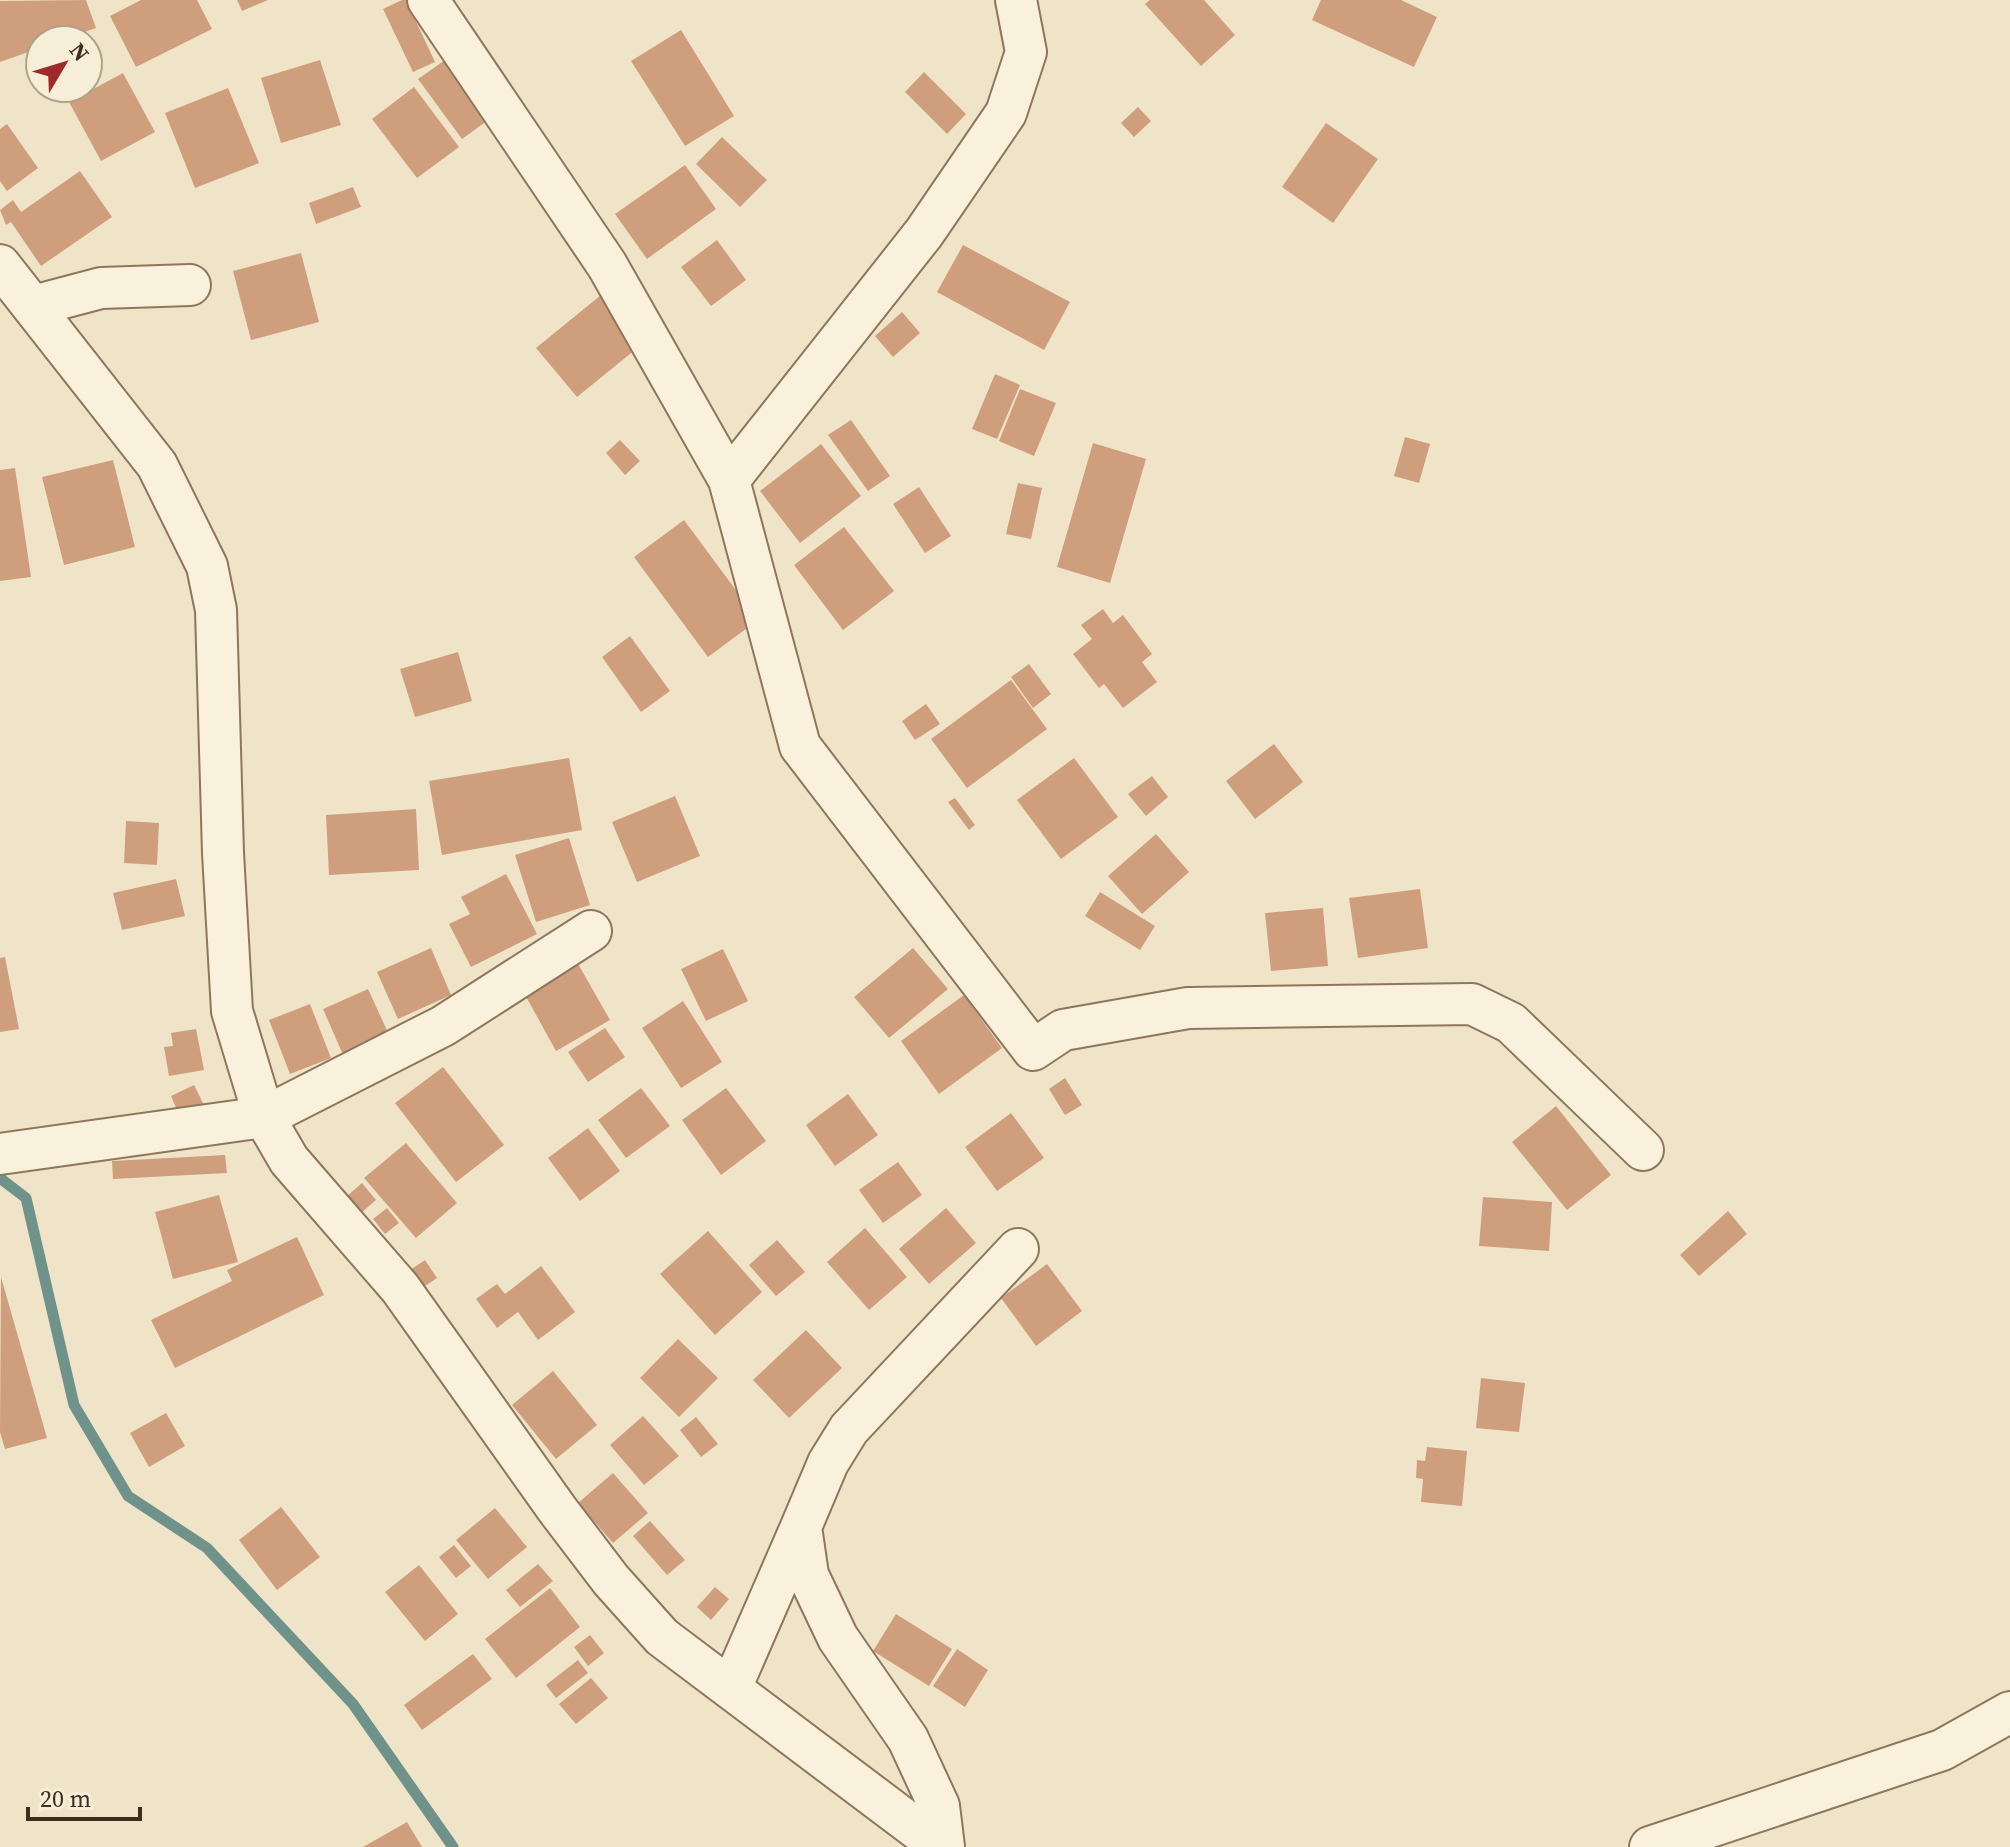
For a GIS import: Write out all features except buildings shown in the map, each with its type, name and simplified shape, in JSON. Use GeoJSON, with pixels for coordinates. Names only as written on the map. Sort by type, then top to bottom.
{"type":"FeatureCollection","features":[{"type":"Feature","properties":{"kind":"street"},"geometry":{"type":"LineString","coordinates":[[428,0],[607,265],[729,480],[800,746],[1033,1050],[1063,1030],[1188,1008],[1472,1004],[1511,1023],[1643,1150]]}},
{"type":"Feature","properties":{"kind":"street"},"geometry":{"type":"LineString","coordinates":[[729,480],[924,233],[1006,113],[1026,52],[1016,0]]}},
{"type":"Feature","properties":{"kind":"street"},"geometry":{"type":"LineString","coordinates":[[0,265],[157,465],[207,566],[216,610],[223,853],[232,1011],[264,1117],[289,1160],[400,1288],[611,1580],[662,1637],[943,1847]]}},
{"type":"Feature","properties":{"kind":"street"},"geometry":{"type":"LineString","coordinates":[[33,306],[101,288],[190,285]]}},
{"type":"Feature","properties":{"kind":"street"},"geometry":{"type":"LineString","coordinates":[[0,1154],[264,1117],[443,1026],[591,931]]}},
{"type":"Feature","properties":{"kind":"street"},"geometry":{"type":"LineString","coordinates":[[731,1688],[828,1463],[849,1429],[1018,1249]]}},
{"type":"Feature","properties":{"kind":"street"},"geometry":{"type":"LineString","coordinates":[[801,1527],[808,1575],[838,1638],[908,1739],[939,1806],[943,1847]]}},
{"type":"Feature","properties":{"kind":"street"},"geometry":{"type":"LineString","coordinates":[[1650,1847],[1942,1750],[2010,1712]]}},
{"type":"Feature","properties":{"kind":"waterway"},"geometry":{"type":"LineString","coordinates":[[0,1178],[26,1198],[74,1405],[128,1496],[207,1548],[353,1704],[453,1847]]}}]}
